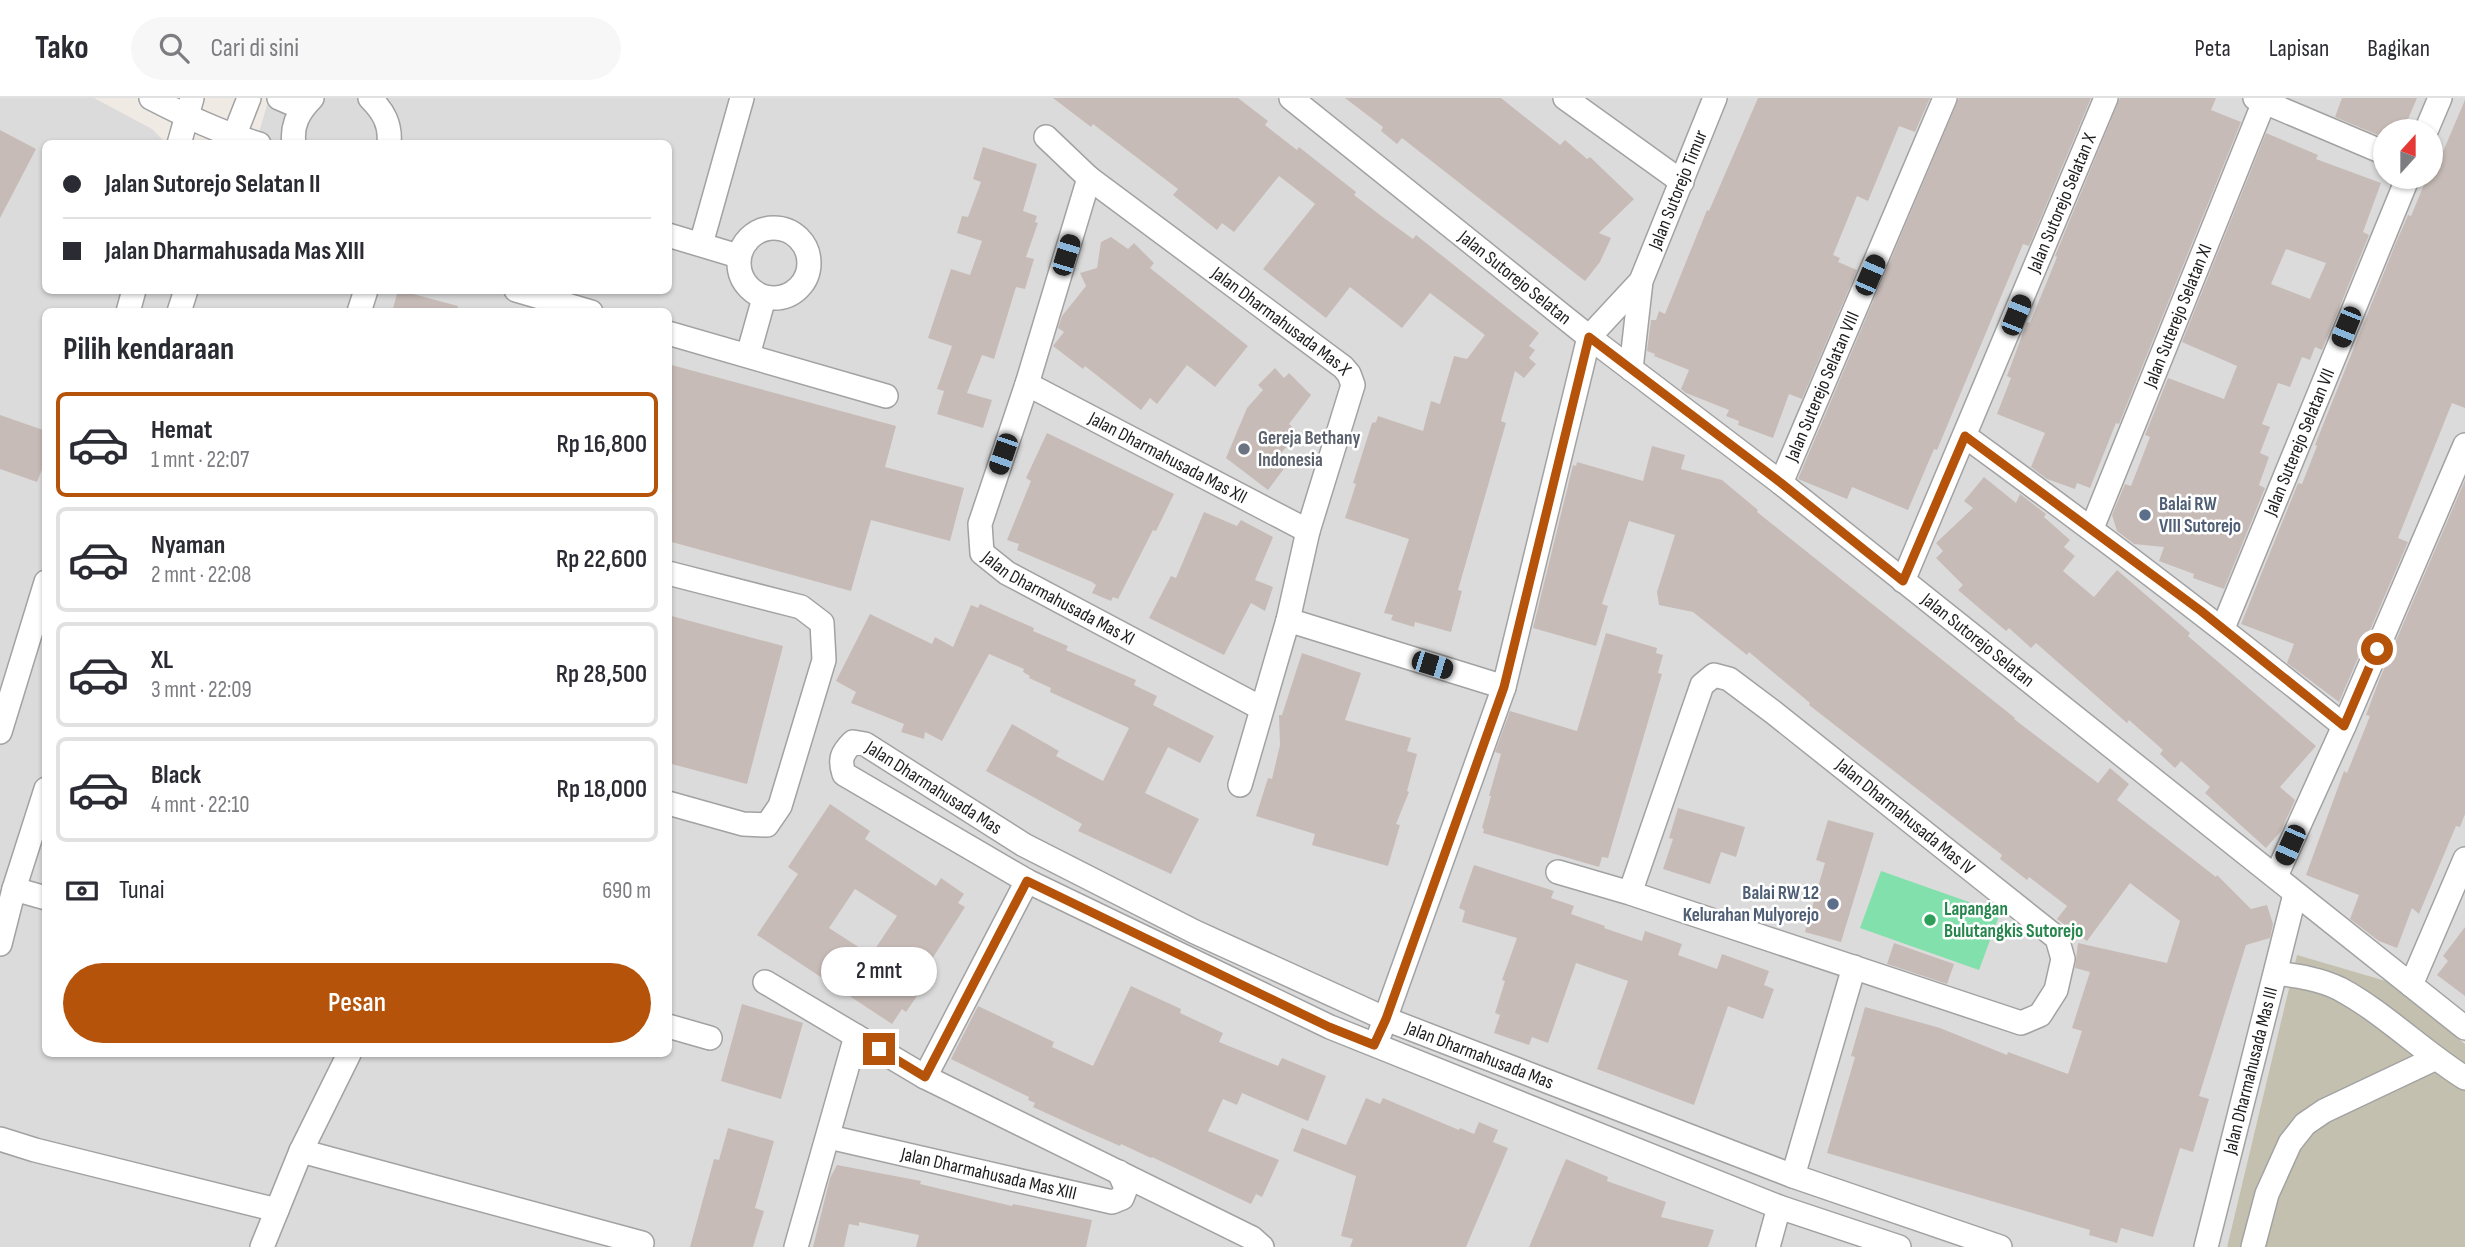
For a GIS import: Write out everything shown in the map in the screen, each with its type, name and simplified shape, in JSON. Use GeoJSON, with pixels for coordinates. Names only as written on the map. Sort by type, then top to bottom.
{"type":"FeatureCollection","features":[{"type":"Feature","properties":{"kind":"street"},"geometry":{"type":"LineString","coordinates":[[151,98],[189,107],[232,140],[249,98]]}},
{"type":"Feature","properties":{"kind":"street"},"geometry":{"type":"LineString","coordinates":[[279,98],[307,103],[295,122],[294,140]]}},
{"type":"Feature","properties":{"kind":"street"},"geometry":{"type":"LineString","coordinates":[[370,98],[382,109],[388,123],[389,140]]}},
{"type":"Feature","properties":{"kind":"street"},"geometry":{"type":"LineString","coordinates":[[701,244],[742,98]]}},
{"type":"Feature","properties":{"kind":"street","name":"Jalan Sutorejo Selatan"},"geometry":{"type":"LineString","coordinates":[[1291,98],[1589,337],[1781,483],[2465,1028]]}},
{"type":"Feature","properties":{"kind":"street"},"geometry":{"type":"LineString","coordinates":[[1564,98],[1682,182]]}},
{"type":"Feature","properties":{"kind":"street","name":"Jalan Sutorejo Timur"},"geometry":{"type":"LineString","coordinates":[[1632,369],[1641,281],[1715,98]]}},
{"type":"Feature","properties":{"kind":"street","name":"Jalan Suterejo Selatan VIII"},"geometry":{"type":"LineString","coordinates":[[1781,483],[1945,98]]}},
{"type":"Feature","properties":{"kind":"street","name":"Jalan Sutorejo Selatan X"},"geometry":{"type":"LineString","coordinates":[[1903,581],[2106,98]]}},
{"type":"Feature","properties":{"kind":"street"},"geometry":{"type":"LineString","coordinates":[[2431,119],[2440,98]]}},
{"type":"Feature","properties":{"kind":"street"},"geometry":{"type":"LineString","coordinates":[[2260,100],[2373,148]]}},
{"type":"Feature","properties":{"kind":"street","name":"Jalan Suterejo Selatan XI"},"geometry":{"type":"LineString","coordinates":[[2092,528],[2260,100]]}},
{"type":"Feature","properties":{"kind":"street"},"geometry":{"type":"LineString","coordinates":[[180,140],[189,107]]}},
{"type":"Feature","properties":{"kind":"street","name":"Jalan Dharmahusada Mas X"},"geometry":{"type":"LineString","coordinates":[[1046,137],[1089,178],[1343,367],[1353,385],[1308,531],[1288,620],[1240,785]]}},
{"type":"Feature","properties":{"kind":"street","name":"Jalan Dharmahusada Mas XI"},"geometry":{"type":"LineString","coordinates":[[1089,178],[1027,384],[980,524],[982,553],[1007,573],[1261,708]]}},
{"type":"Feature","properties":{"kind":"street","name":"Jalan Suterejo Selatan VII"},"geometry":{"type":"LineString","coordinates":[[2223,628],[2403,189]]}},
{"type":"Feature","properties":{"kind":"street"},"geometry":{"type":"LineString","coordinates":[[785,229],[796,235],[804,244],[809,256],[806,279],[799,289],[788,295],[777,299],[764,298],[746,286],[740,277],[738,256],[751,235],[761,230],[785,229]]}},
{"type":"Feature","properties":{"kind":"street"},"geometry":{"type":"LineString","coordinates":[[672,236],[738,256]]}},
{"type":"Feature","properties":{"kind":"street","name":"Jalan Sutorejo Timur"},"geometry":{"type":"LineString","coordinates":[[1589,337],[1641,281]]}},
{"type":"Feature","properties":{"kind":"street"},"geometry":{"type":"LineString","coordinates":[[530,294],[577,308]]}},
{"type":"Feature","properties":{"kind":"street"},"geometry":{"type":"LineString","coordinates":[[748,355],[764,298]]}},
{"type":"Feature","properties":{"kind":"street"},"geometry":{"type":"LineString","coordinates":[[672,334],[886,396]]}},
{"type":"Feature","properties":{"kind":"street"},"geometry":{"type":"LineString","coordinates":[[1374,1045],[1386,1019],[1504,687],[1589,337]]}},
{"type":"Feature","properties":{"kind":"street","name":"Jalan Dharmahusada Mas XII"},"geometry":{"type":"LineString","coordinates":[[1027,384],[1308,531]]}},
{"type":"Feature","properties":{"kind":"street"},"geometry":{"type":"LineString","coordinates":[[1965,436],[2223,628],[2344,726]]}},
{"type":"Feature","properties":{"kind":"street"},"geometry":{"type":"LineString","coordinates":[[2276,876],[2465,445]]}},
{"type":"Feature","properties":{"kind":"street"},"geometry":{"type":"LineString","coordinates":[[672,574],[801,607],[822,623],[824,660],[780,806],[767,825],[743,824],[672,804]]}},
{"type":"Feature","properties":{"kind":"street"},"geometry":{"type":"LineString","coordinates":[[0,732],[42,595]]}},
{"type":"Feature","properties":{"kind":"street"},"geometry":{"type":"LineString","coordinates":[[1288,620],[1504,687]]}},
{"type":"Feature","properties":{"kind":"street","name":"Jalan Dharmahusada Mas IV"},"geometry":{"type":"LineString","coordinates":[[1558,872],[1630,892],[2021,1023],[2040,1015],[2056,990],[2063,959],[2057,938],[1729,679],[1714,675],[1702,685],[1630,892]]}},
{"type":"Feature","properties":{"kind":"street","name":"Jalan Dharmahusada Mas"},"geometry":{"type":"LineString","coordinates":[[1899,1247],[1779,1208],[1329,1027],[1027,881],[844,774],[840,763],[843,752],[853,742],[866,744],[1024,845],[1195,932],[1386,1019],[1793,1176],[2000,1247]]}},
{"type":"Feature","properties":{"kind":"street"},"geometry":{"type":"LineString","coordinates":[[0,944],[14,889],[42,802]]}},
{"type":"Feature","properties":{"kind":"street"},"geometry":{"type":"LineString","coordinates":[[2411,985],[2465,859]]}},
{"type":"Feature","properties":{"kind":"street"},"geometry":{"type":"LineString","coordinates":[[925,1077],[1027,881]]}},
{"type":"Feature","properties":{"kind":"street"},"geometry":{"type":"LineString","coordinates":[[14,889],[42,897]]}},
{"type":"Feature","properties":{"kind":"street","name":"Jalan Dharmahusada Mas III"},"geometry":{"type":"LineString","coordinates":[[2206,1247],[2295,894]]}},
{"type":"Feature","properties":{"kind":"street"},"geometry":{"type":"LineString","coordinates":[[1793,1176],[1854,967]]}},
{"type":"Feature","properties":{"kind":"street"},"geometry":{"type":"LineString","coordinates":[[2276,973],[2317,980],[2338,988],[2362,1003],[2434,1059],[2465,1078]]}},
{"type":"Feature","properties":{"kind":"street","name":"Jalan Dharmahusada Mas XIII"},"geometry":{"type":"LineString","coordinates":[[765,982],[925,1077],[1252,1238],[1262,1247]]}},
{"type":"Feature","properties":{"kind":"street"},"geometry":{"type":"LineString","coordinates":[[672,1027],[710,1038]]}},
{"type":"Feature","properties":{"kind":"street"},"geometry":{"type":"LineString","coordinates":[[796,1247],[856,1036]]}},
{"type":"Feature","properties":{"kind":"street"},"geometry":{"type":"LineString","coordinates":[[262,1247],[301,1151],[348,1057]]}},
{"type":"Feature","properties":{"kind":"street"},"geometry":{"type":"LineString","coordinates":[[2253,1247],[2267,1194],[2290,1143],[2305,1124],[2324,1111],[2434,1059]]}},
{"type":"Feature","properties":{"kind":"street","name":"Jalan Dharmahusada Mas XIII"},"geometry":{"type":"LineString","coordinates":[[829,1137],[1112,1202],[1122,1198],[1126,1188],[1119,1172]]}},
{"type":"Feature","properties":{"kind":"street"},"geometry":{"type":"LineString","coordinates":[[0,1139],[277,1210]]}},
{"type":"Feature","properties":{"kind":"street"},"geometry":{"type":"LineString","coordinates":[[301,1151],[642,1243]]}},
{"type":"Feature","properties":{"kind":"street"},"geometry":{"type":"LineString","coordinates":[[1768,1247],[1779,1208]]}},
{"type":"Feature","properties":{"kind":"shaded area"},"geometry":{"type":"Polygon","coordinates":[[[0,98],[94,98],[152,129],[163,140],[42,140],[42,294],[672,294],[672,140],[257,140],[269,98],[2465,98],[2465,1044],[2386,981],[2297,956],[2227,1247],[0,1247],[0,98]]]}},
{"type":"Feature","properties":{"kind":"shaded area"},"geometry":{"type":"Polygon","coordinates":[[[2297,955],[2386,981],[2465,1044],[2465,1247],[2227,1247],[2297,955]]]}},
{"type":"Feature","properties":{"kind":"green space","name":"Lapangan Bulutangkis Sutorejo"},"geometry":{"type":"Polygon","coordinates":[[[1881,871],[2000,913],[1979,970],[1860,928],[1881,871]]]}},
{"type":"Feature","properties":{"kind":"building"},"geometry":{"type":"Polygon","coordinates":[[[1053,98],[1238,98],[1268,121],[1265,125],[1297,150],[1299,147],[1356,192],[1354,195],[1413,239],[1416,235],[1539,333],[1529,346],[1535,350],[1529,358],[1536,364],[1524,378],[1515,371],[1501,421],[1506,423],[1458,590],[1462,591],[1451,632],[1415,622],[1414,627],[1391,620],[1393,615],[1384,613],[1409,539],[1345,518],[1372,423],[1376,422],[1378,416],[1423,431],[1431,401],[1440,404],[1454,356],[1467,359],[1485,335],[1430,293],[1402,328],[1350,287],[1326,318],[1263,269],[1315,204],[1309,199],[1279,176],[1234,232],[1222,223],[1217,230],[1173,195],[1178,189],[1093,124],[1091,127],[1053,98]]]}},
{"type":"Feature","properties":{"kind":"building"},"geometry":{"type":"Polygon","coordinates":[[[1345,98],[1501,98],[1560,145],[1565,140],[1587,159],[1590,157],[1634,199],[1599,233],[1611,238],[1600,262],[1585,281],[1402,138],[1397,144],[1381,131],[1383,127],[1345,98]]]}},
{"type":"Feature","properties":{"kind":"building"},"geometry":{"type":"Polygon","coordinates":[[[1758,98],[1930,98],[1915,132],[1899,126],[1868,201],[1857,196],[1833,255],[1840,258],[1838,262],[1857,270],[1802,399],[1789,394],[1773,438],[1738,425],[1739,421],[1726,416],[1729,410],[1686,393],[1681,389],[1689,370],[1647,351],[1651,320],[1656,320],[1659,311],[1665,314],[1707,210],[1709,211],[1758,98]]]}},
{"type":"Feature","properties":{"kind":"building"},"geometry":{"type":"Polygon","coordinates":[[[1959,98],[2091,98],[2029,246],[2023,244],[1937,450],[1934,449],[1908,510],[1852,487],[1847,499],[1798,479],[1959,98]]]}},
{"type":"Feature","properties":{"kind":"building"},"geometry":{"type":"Polygon","coordinates":[[[2120,98],[2216,98],[2211,110],[2241,122],[2119,424],[2116,423],[2090,488],[2077,483],[2075,489],[2047,479],[2031,467],[2045,433],[1997,414],[2011,378],[2007,376],[2027,322],[2030,323],[2120,98]]]}},
{"type":"Feature","properties":{"kind":"building"},"geometry":{"type":"Polygon","coordinates":[[[2342,98],[2417,98],[2408,119],[2373,119],[2373,133],[2335,117],[2342,98]]]}},
{"type":"Feature","properties":{"kind":"building"},"geometry":{"type":"Polygon","coordinates":[[[2465,100],[2465,408],[2452,403],[2398,538],[2408,542],[2339,702],[2287,663],[2294,644],[2241,624],[2298,483],[2302,484],[2317,446],[2315,445],[2408,215],[2411,216],[2422,189],[2443,189],[2443,152],[2465,100]]]}},
{"type":"Feature","properties":{"kind":"building"},"geometry":{"type":"Polygon","coordinates":[[[0,130],[36,149],[0,218],[0,130]]]}},
{"type":"Feature","properties":{"kind":"building"},"geometry":{"type":"Polygon","coordinates":[[[2266,133],[2318,155],[2316,159],[2373,180],[2373,189],[2379,189],[2363,232],[2369,235],[2322,350],[2315,347],[2310,360],[2302,357],[2290,387],[2278,383],[2262,424],[2270,427],[2260,453],[2269,457],[2259,485],[2265,488],[2224,589],[2193,578],[2194,574],[2159,561],[2164,547],[2134,544],[2117,531],[2112,515],[2125,484],[2131,486],[2150,437],[2145,435],[2168,378],[2224,399],[2237,366],[2182,342],[2266,133]],[[2286,249],[2271,284],[2310,299],[2326,263],[2286,249]]]}},
{"type":"Feature","properties":{"kind":"building"},"geometry":{"type":"Polygon","coordinates":[[[983,147],[1037,164],[1023,211],[1037,216],[1035,222],[1038,223],[1026,257],[1034,259],[1025,289],[1016,287],[994,359],[982,355],[967,393],[992,400],[983,428],[937,414],[944,391],[937,389],[952,346],[928,338],[951,269],[970,275],[982,241],[957,233],[962,216],[968,217],[981,182],[973,179],[983,147]]]}},
{"type":"Feature","properties":{"kind":"building"},"geometry":{"type":"Polygon","coordinates":[[[1111,237],[1128,249],[1134,243],[1154,263],[1150,268],[1248,346],[1215,387],[1187,365],[1157,404],[1150,398],[1141,410],[1085,366],[1083,369],[1053,346],[1064,332],[1058,328],[1062,316],[1086,286],[1080,273],[1097,268],[1101,242],[1111,237]]]}},
{"type":"Feature","properties":{"kind":"building"},"geometry":{"type":"Polygon","coordinates":[[[397,294],[413,294],[458,306],[458,308],[393,308],[397,294]]]}},
{"type":"Feature","properties":{"kind":"building"},"geometry":{"type":"Polygon","coordinates":[[[672,365],[896,426],[885,467],[964,488],[950,541],[871,520],[851,591],[672,542],[672,365]]]}},
{"type":"Feature","properties":{"kind":"building"},"geometry":{"type":"Polygon","coordinates":[[[1275,368],[1284,378],[1289,373],[1311,395],[1289,424],[1299,433],[1280,454],[1289,462],[1268,490],[1226,458],[1247,408],[1263,390],[1258,385],[1275,368]]]}},
{"type":"Feature","properties":{"kind":"building"},"geometry":{"type":"Polygon","coordinates":[[[0,415],[42,430],[42,469],[37,482],[0,469],[0,415]]]}},
{"type":"Feature","properties":{"kind":"building"},"geometry":{"type":"Polygon","coordinates":[[[1047,433],[1174,494],[1118,599],[1113,597],[1111,601],[1092,593],[1096,585],[1092,582],[1017,550],[1019,544],[1007,540],[1031,481],[1026,478],[1047,433]]]}},
{"type":"Feature","properties":{"kind":"building"},"geometry":{"type":"Polygon","coordinates":[[[1652,446],[1685,455],[1681,469],[1722,480],[1758,510],[1757,512],[2014,719],[2098,783],[2110,768],[2129,784],[2117,800],[2216,877],[2217,875],[2251,909],[2267,905],[2273,924],[2270,938],[2246,945],[2199,1096],[2209,1099],[2193,1152],[2180,1148],[2153,1237],[2121,1228],[2117,1243],[2089,1235],[2090,1230],[1827,1153],[1855,1057],[1851,1056],[1865,1007],[1940,1028],[2007,1055],[2008,1052],[2068,1074],[2082,1031],[2072,1028],[2090,972],[2075,968],[2078,943],[2167,963],[2180,921],[2130,883],[2087,941],[2057,919],[2067,906],[2000,859],[2002,855],[1809,705],[1810,703],[1749,652],[1747,655],[1693,612],[1659,605],[1657,592],[1675,535],[1629,521],[1602,604],[1608,606],[1596,646],[1533,628],[1573,465],[1576,466],[1577,462],[1643,481],[1652,446]]]}},
{"type":"Feature","properties":{"kind":"building"},"geometry":{"type":"Polygon","coordinates":[[[1984,477],[2016,503],[2020,494],[2046,514],[2044,517],[2070,540],[2064,547],[2075,556],[2063,571],[2094,597],[2117,570],[2190,633],[2188,636],[2316,746],[2280,787],[2295,800],[2281,831],[2266,848],[2205,793],[2210,787],[2181,761],[2175,768],[2160,754],[2163,750],[2129,720],[2127,723],[2036,643],[2031,648],[2009,628],[2006,631],[1958,590],[1963,585],[1936,558],[1943,551],[1936,543],[1973,508],[1964,501],[1984,477]]]}},
{"type":"Feature","properties":{"kind":"building"},"geometry":{"type":"Polygon","coordinates":[[[2465,480],[2465,814],[2460,827],[2456,826],[2419,914],[2412,908],[2397,948],[2379,941],[2350,919],[2359,895],[2306,875],[2344,771],[2347,773],[2370,716],[2366,715],[2380,678],[2465,480]]]}},
{"type":"Feature","properties":{"kind":"building"},"geometry":{"type":"Polygon","coordinates":[[[1204,512],[1237,526],[1241,520],[1273,537],[1255,580],[1273,587],[1265,611],[1251,603],[1224,655],[1149,618],[1171,576],[1176,578],[1204,512]]]}},
{"type":"Feature","properties":{"kind":"building"},"geometry":{"type":"Polygon","coordinates":[[[980,604],[1068,646],[1066,650],[1136,680],[1134,685],[1157,696],[1153,705],[1214,736],[1200,763],[1168,747],[1145,793],[1199,819],[1171,874],[1078,831],[1082,824],[986,771],[1012,724],[1059,751],[1056,756],[1103,781],[1129,728],[1050,692],[1051,688],[1029,678],[1030,676],[1023,672],[1024,669],[989,654],[942,741],[925,732],[924,739],[901,732],[904,724],[851,703],[856,692],[836,681],[870,614],[932,644],[935,637],[953,647],[971,605],[978,608],[980,604]]]}},
{"type":"Feature","properties":{"kind":"building"},"geometry":{"type":"Polygon","coordinates":[[[672,616],[783,646],[747,784],[672,764],[672,616]]]}},
{"type":"Feature","properties":{"kind":"building"},"geometry":{"type":"Polygon","coordinates":[[[1606,633],[1657,648],[1656,653],[1663,655],[1658,673],[1662,674],[1608,858],[1602,857],[1599,867],[1483,833],[1489,796],[1501,754],[1495,752],[1510,711],[1577,731],[1606,633]]]}},
{"type":"Feature","properties":{"kind":"building"},"geometry":{"type":"Polygon","coordinates":[[[1302,653],[1361,673],[1345,720],[1411,738],[1407,751],[1417,754],[1407,791],[1409,792],[1396,824],[1400,825],[1388,866],[1312,845],[1315,834],[1256,816],[1268,778],[1272,779],[1280,745],[1279,715],[1282,715],[1302,653]]]}},
{"type":"Feature","properties":{"kind":"building"},"geometry":{"type":"Polygon","coordinates":[[[830,804],[870,831],[865,839],[936,886],[941,878],[964,894],[958,903],[965,907],[913,989],[919,993],[906,1012],[902,1009],[892,1024],[757,935],[798,874],[788,867],[830,804]],[[855,889],[829,928],[871,955],[897,916],[855,889]]]}},
{"type":"Feature","properties":{"kind":"building"},"geometry":{"type":"Polygon","coordinates":[[[1678,808],[1745,827],[1736,857],[1721,852],[1710,884],[1663,869],[1673,839],[1669,838],[1678,808]]]}},
{"type":"Feature","properties":{"kind":"building"},"geometry":{"type":"Polygon","coordinates":[[[1828,820],[1874,833],[1841,942],[1805,932],[1825,863],[1816,860],[1828,820]]]}},
{"type":"Feature","properties":{"kind":"building"},"geometry":{"type":"Polygon","coordinates":[[[1474,865],[1554,891],[1551,898],[1574,906],[1571,914],[1605,926],[1604,928],[1642,941],[1645,931],[1682,944],[1678,955],[1717,969],[1722,954],[1769,971],[1764,985],[1774,989],[1763,1019],[1728,1006],[1694,1105],[1597,1069],[1628,981],[1576,963],[1548,1043],[1532,1037],[1529,1045],[1494,1033],[1500,1015],[1495,1013],[1505,981],[1502,980],[1517,938],[1462,922],[1465,911],[1459,908],[1474,865]]]}},
{"type":"Feature","properties":{"kind":"building"},"geometry":{"type":"Polygon","coordinates":[[[2465,927],[2465,996],[2437,975],[2448,961],[2443,956],[2465,927]]]}},
{"type":"Feature","properties":{"kind":"building"},"geometry":{"type":"Polygon","coordinates":[[[1894,943],[1954,964],[1947,984],[1887,964],[1894,943]]]}},
{"type":"Feature","properties":{"kind":"building"},"geometry":{"type":"Polygon","coordinates":[[[1131,986],[1181,1009],[1180,1013],[1223,1033],[1219,1042],[1278,1066],[1282,1058],[1326,1076],[1308,1121],[1242,1093],[1237,1105],[1223,1099],[1208,1131],[1279,1160],[1262,1197],[1256,1194],[1251,1204],[1152,1157],[1121,1144],[1120,1146],[1033,1107],[1035,1103],[1028,1100],[1029,1097],[951,1059],[978,1006],[1054,1042],[1052,1047],[1093,1066],[1131,986]]]}},
{"type":"Feature","properties":{"kind":"building"},"geometry":{"type":"Polygon","coordinates":[[[742,1004],[803,1023],[781,1099],[721,1081],[742,1004]]]}},
{"type":"Feature","properties":{"kind":"building"},"geometry":{"type":"Polygon","coordinates":[[[1366,1098],[1380,1104],[1383,1098],[1474,1134],[1479,1122],[1498,1130],[1493,1142],[1508,1148],[1466,1247],[1350,1247],[1353,1239],[1341,1236],[1356,1176],[1293,1151],[1302,1128],[1346,1145],[1366,1098]]]}},
{"type":"Feature","properties":{"kind":"building"},"geometry":{"type":"Polygon","coordinates":[[[728,1128],[774,1141],[755,1208],[764,1211],[753,1247],[690,1247],[714,1159],[719,1160],[728,1128]]]}},
{"type":"Feature","properties":{"kind":"building"},"geometry":{"type":"Polygon","coordinates":[[[1566,1159],[1608,1177],[1607,1181],[1666,1202],[1661,1217],[1714,1230],[1708,1247],[1529,1247],[1566,1159]]]}},
{"type":"Feature","properties":{"kind":"building"},"geometry":{"type":"Polygon","coordinates":[[[837,1165],[921,1181],[920,1184],[1012,1206],[1013,1204],[1092,1220],[1086,1247],[916,1247],[919,1235],[859,1222],[859,1226],[849,1224],[844,1247],[813,1247],[830,1178],[837,1165]]]}},
{"type":"Feature","properties":{"kind":"place","name":"Gereja Bethany Indonesia"},"geometry":{"type":"Point","coordinates":[1244,449]}},
{"type":"Feature","properties":{"kind":"place","name":"Balai RW VIII Sutorejo"},"geometry":{"type":"Point","coordinates":[2145,515]}},
{"type":"Feature","properties":{"kind":"place","name":"Balai RW 12 Kelurahan Mulyorejo"},"geometry":{"type":"Point","coordinates":[1833,904]}},
{"type":"Feature","properties":{"kind":"place","name":"Lapangan Bulutangkis Sutorejo"},"geometry":{"type":"Point","coordinates":[1930,920]}},
{"type":"Feature","properties":{"kind":"route"},"geometry":{"type":"LineString","coordinates":[[879,1049],[925,1077],[1027,881],[1329,1027],[1374,1045],[1386,1019],[1504,687],[1589,337],[1781,483],[1903,581],[1965,436],[2201,611],[2344,726],[2377,649]]}}]}
